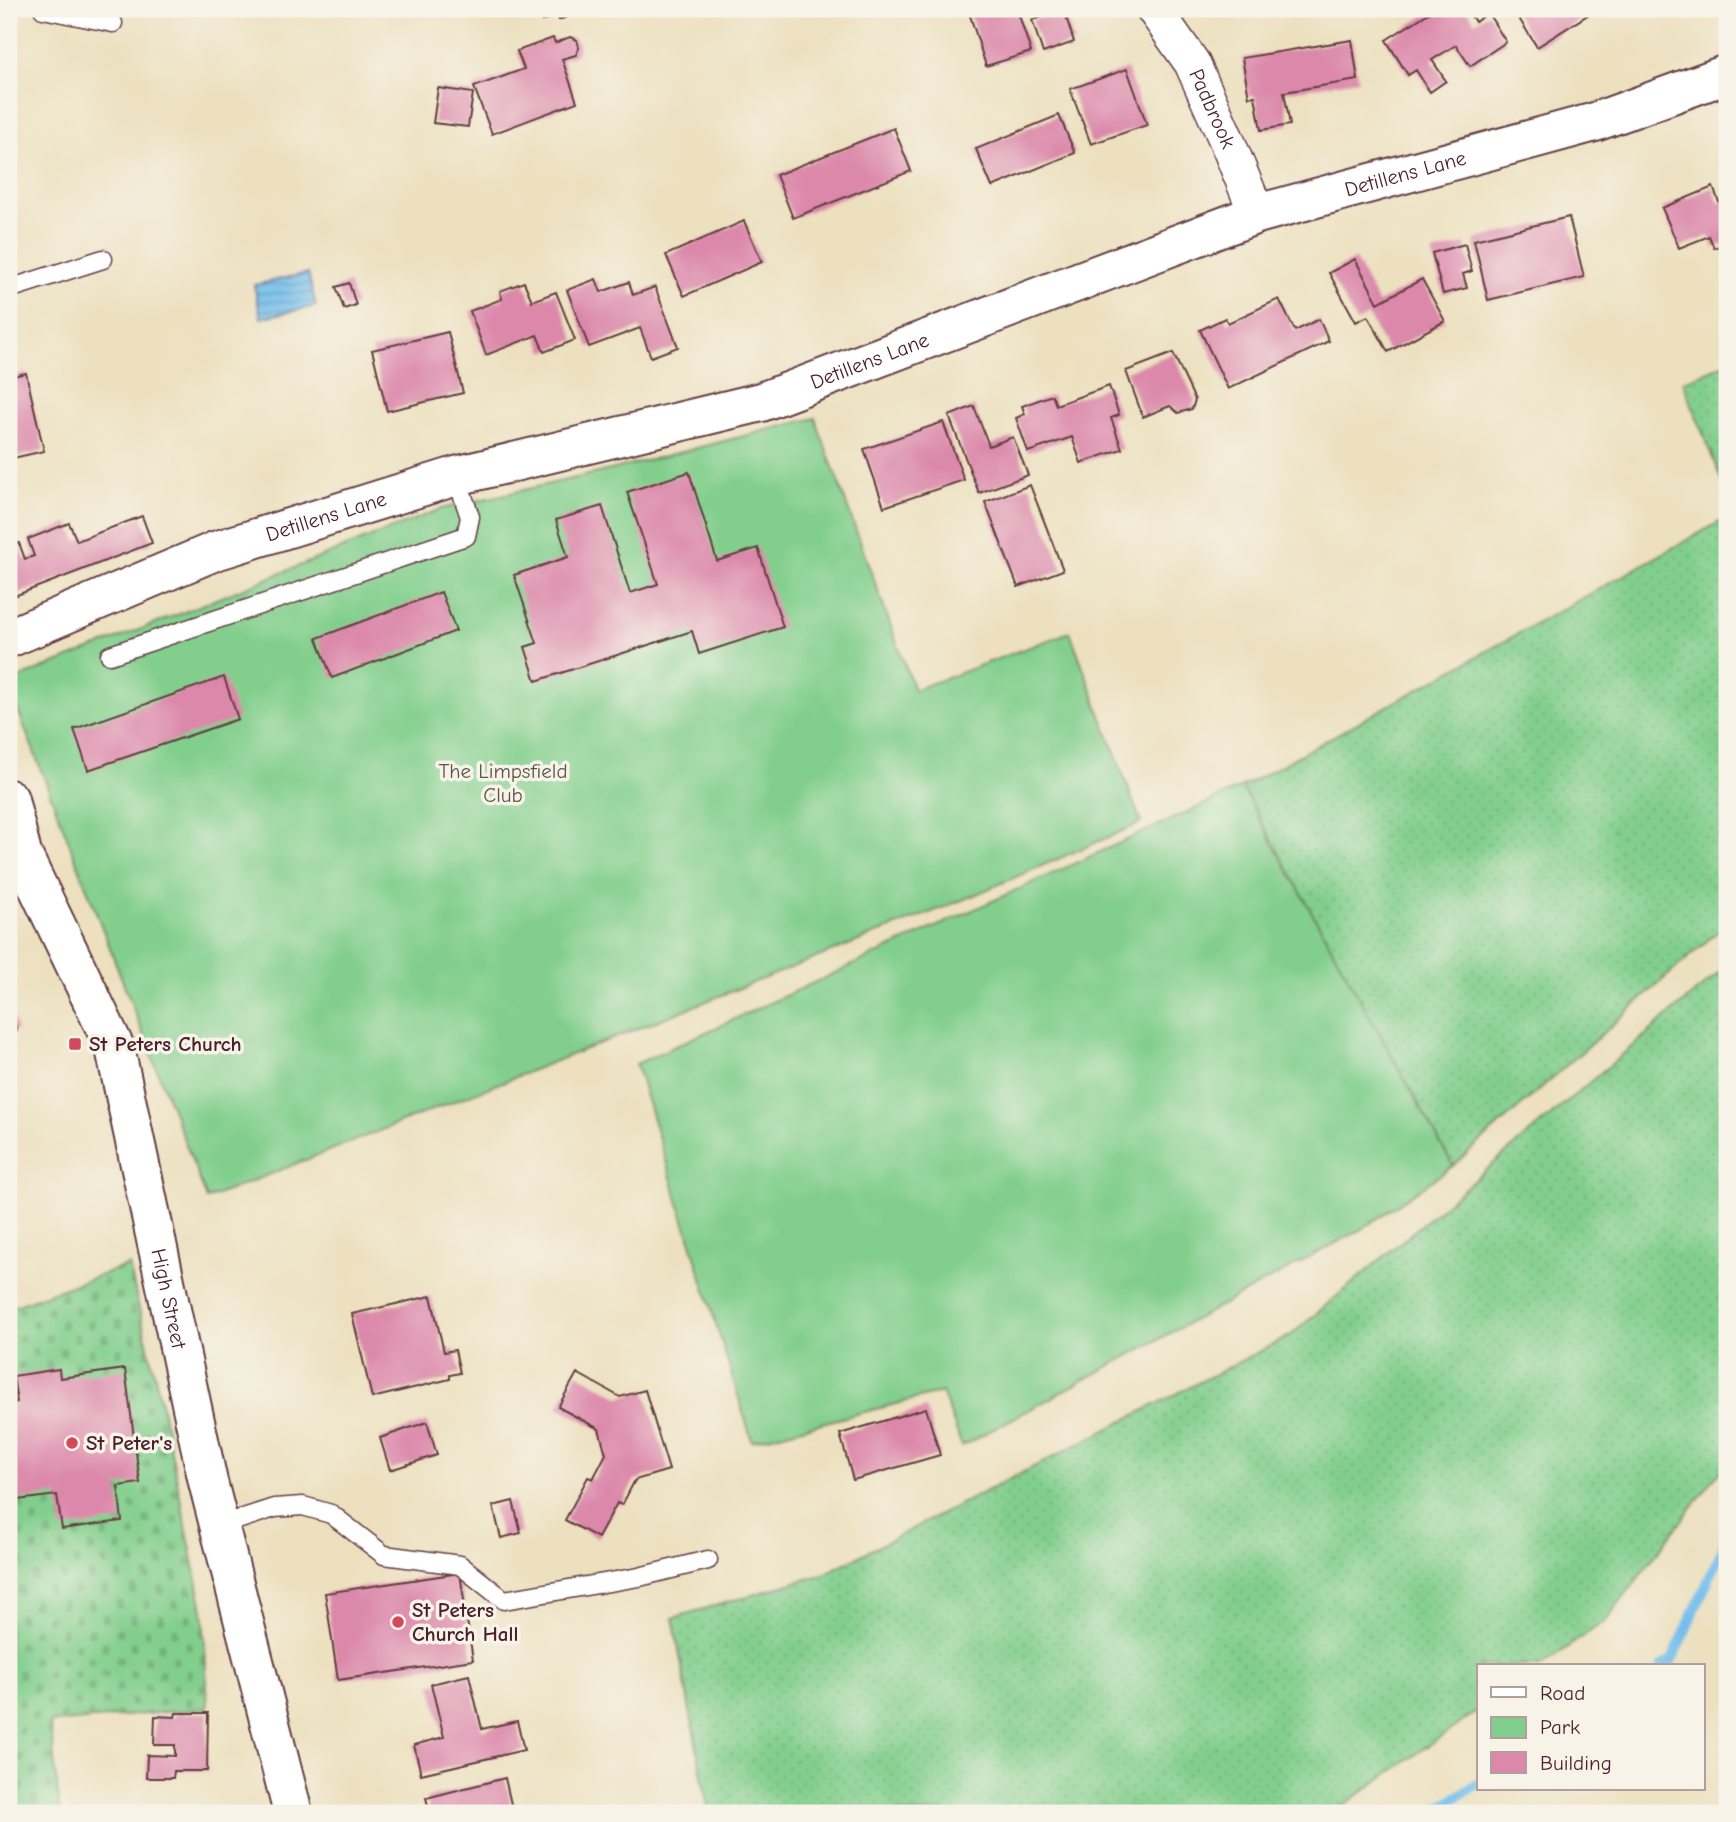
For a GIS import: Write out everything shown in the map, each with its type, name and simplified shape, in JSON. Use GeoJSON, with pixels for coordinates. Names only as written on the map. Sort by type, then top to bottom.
{"type":"FeatureCollection","features":[{"type":"Feature","properties":{"kind":"main road","name":"Detillens Lane"},"geometry":{"type":"LineString","coordinates":[[9,638],[215,551],[456,476],[761,401],[1257,214],[1595,122],[1727,74]]}},
{"type":"Feature","properties":{"kind":"main road","name":"High Street"},"geometry":{"type":"LineString","coordinates":[[9,799],[15,856],[115,1048],[219,1526],[293,1813]]}},
{"type":"Feature","properties":{"kind":"street","name":"Padbrook"},"geometry":{"type":"LineString","coordinates":[[1154,9],[1192,63],[1257,214]]}},
{"type":"Feature","properties":{"kind":"lane"},"geometry":{"type":"LineString","coordinates":[[43,9],[113,23]]}},
{"type":"Feature","properties":{"kind":"lane"},"geometry":{"type":"LineString","coordinates":[[9,289],[103,259]]}},
{"type":"Feature","properties":{"kind":"lane"},"geometry":{"type":"LineString","coordinates":[[110,655],[466,536],[470,517],[456,476]]}},
{"type":"Feature","properties":{"kind":"lane"},"geometry":{"type":"LineString","coordinates":[[219,1526],[274,1508],[303,1506],[331,1514],[384,1555],[460,1565],[504,1601],[639,1577],[708,1560]]}},
{"type":"Feature","properties":{"kind":"green space"},"geometry":{"type":"Polygon","coordinates":[[[1727,363],[1727,495],[1683,382],[1727,363]]]}},
{"type":"Feature","properties":{"kind":"green space","name":"The Limpsfield Club"},"geometry":{"type":"Polygon","coordinates":[[[815,418],[914,690],[1070,632],[1141,823],[967,898],[207,1199],[9,682],[441,509],[815,418]]]}},
{"type":"Feature","properties":{"kind":"green space"},"geometry":{"type":"Polygon","coordinates":[[[1727,518],[1727,923],[1453,1166],[1242,787],[1727,518]]]}},
{"type":"Feature","properties":{"kind":"green space"},"geometry":{"type":"Polygon","coordinates":[[[1242,787],[1453,1166],[1362,1229],[962,1446],[942,1392],[752,1441],[636,1064],[1242,787]]]}},
{"type":"Feature","properties":{"kind":"green space"},"geometry":{"type":"Polygon","coordinates":[[[1727,966],[1727,1467],[1718,1473],[1606,1620],[1544,1664],[1477,1664],[1477,1711],[1332,1813],[709,1813],[673,1618],[824,1574],[1290,1336],[1727,966]]]}},
{"type":"Feature","properties":{"kind":"green space"},"geometry":{"type":"Polygon","coordinates":[[[129,1265],[162,1407],[203,1610],[208,1708],[50,1723],[60,1813],[9,1813],[9,1308],[129,1265]]]}},
{"type":"Feature","properties":{"kind":"water"},"geometry":{"type":"Polygon","coordinates":[[[308,273],[316,306],[261,318],[254,285],[308,273]]]}},
{"type":"Feature","properties":{"kind":"building"},"geometry":{"type":"Polygon","coordinates":[[[537,9],[587,9],[559,20],[557,15],[542,21],[537,9]]]}},
{"type":"Feature","properties":{"kind":"building"},"geometry":{"type":"Polygon","coordinates":[[[968,9],[1017,9],[1031,52],[986,66],[968,9]]]}},
{"type":"Feature","properties":{"kind":"building"},"geometry":{"type":"Polygon","coordinates":[[[1435,9],[1467,9],[1475,22],[1488,13],[1506,42],[1470,66],[1456,45],[1432,60],[1446,81],[1430,92],[1416,70],[1408,75],[1386,40],[1435,9]]]}},
{"type":"Feature","properties":{"kind":"building"},"geometry":{"type":"Polygon","coordinates":[[[1513,9],[1597,9],[1537,47],[1513,9]]]}},
{"type":"Feature","properties":{"kind":"building"},"geometry":{"type":"Polygon","coordinates":[[[1064,10],[1074,42],[1043,53],[1032,20],[1064,10]]]}},
{"type":"Feature","properties":{"kind":"building"},"geometry":{"type":"Polygon","coordinates":[[[570,37],[577,40],[579,48],[576,55],[562,59],[577,102],[492,134],[474,87],[524,69],[517,51],[553,38],[555,43],[570,37]]]}},
{"type":"Feature","properties":{"kind":"building"},"geometry":{"type":"Polygon","coordinates":[[[1352,40],[1358,80],[1284,92],[1290,125],[1261,130],[1255,96],[1249,97],[1242,58],[1352,40]]]}},
{"type":"Feature","properties":{"kind":"building"},"geometry":{"type":"Polygon","coordinates":[[[1127,69],[1147,125],[1091,144],[1070,89],[1127,69]]]}},
{"type":"Feature","properties":{"kind":"building"},"geometry":{"type":"Polygon","coordinates":[[[438,88],[473,93],[468,127],[433,123],[438,88]]]}},
{"type":"Feature","properties":{"kind":"building"},"geometry":{"type":"Polygon","coordinates":[[[1059,115],[1075,153],[992,187],[976,149],[1059,115]]]}},
{"type":"Feature","properties":{"kind":"building"},"geometry":{"type":"Polygon","coordinates":[[[894,128],[911,171],[793,218],[776,175],[894,128]]]}},
{"type":"Feature","properties":{"kind":"building"},"geometry":{"type":"Polygon","coordinates":[[[1713,187],[1719,202],[1727,198],[1727,243],[1714,248],[1709,236],[1679,248],[1662,208],[1713,187]]]}},
{"type":"Feature","properties":{"kind":"building"},"geometry":{"type":"Polygon","coordinates":[[[1569,217],[1584,277],[1488,300],[1474,240],[1569,217]]]}},
{"type":"Feature","properties":{"kind":"building"},"geometry":{"type":"Polygon","coordinates":[[[744,221],[762,262],[684,296],[666,255],[744,221]]]}},
{"type":"Feature","properties":{"kind":"building"},"geometry":{"type":"Polygon","coordinates":[[[1465,244],[1472,271],[1463,274],[1467,288],[1443,294],[1432,253],[1465,244]]]}},
{"type":"Feature","properties":{"kind":"building"},"geometry":{"type":"Polygon","coordinates":[[[1355,259],[1378,303],[1422,279],[1445,321],[1388,352],[1368,316],[1356,322],[1329,273],[1355,259]]]}},
{"type":"Feature","properties":{"kind":"building"},"geometry":{"type":"Polygon","coordinates":[[[596,279],[601,292],[629,282],[633,295],[655,287],[678,347],[651,357],[640,328],[589,347],[567,290],[596,279]]]}},
{"type":"Feature","properties":{"kind":"building"},"geometry":{"type":"Polygon","coordinates":[[[524,282],[532,301],[556,292],[575,340],[544,352],[537,335],[486,355],[470,311],[502,299],[500,291],[524,282]]]}},
{"type":"Feature","properties":{"kind":"building"},"geometry":{"type":"Polygon","coordinates":[[[349,283],[356,305],[344,309],[336,287],[349,283]]]}},
{"type":"Feature","properties":{"kind":"building"},"geometry":{"type":"Polygon","coordinates":[[[1279,299],[1295,331],[1319,319],[1329,341],[1228,389],[1200,330],[1225,318],[1228,323],[1279,299]]]}},
{"type":"Feature","properties":{"kind":"building"},"geometry":{"type":"Polygon","coordinates":[[[448,332],[463,393],[387,411],[372,350],[448,332]]]}},
{"type":"Feature","properties":{"kind":"building"},"geometry":{"type":"Polygon","coordinates":[[[1173,353],[1195,400],[1192,409],[1178,413],[1170,406],[1143,417],[1126,371],[1173,353]]]}},
{"type":"Feature","properties":{"kind":"building"},"geometry":{"type":"Polygon","coordinates":[[[26,373],[44,451],[9,459],[9,377],[26,373]]]}},
{"type":"Feature","properties":{"kind":"building"},"geometry":{"type":"Polygon","coordinates":[[[1109,386],[1119,415],[1111,418],[1122,449],[1081,463],[1072,437],[1028,452],[1016,418],[1025,414],[1022,406],[1052,395],[1056,405],[1109,386]]]}},
{"type":"Feature","properties":{"kind":"building"},"geometry":{"type":"Polygon","coordinates":[[[974,406],[989,446],[1013,437],[1028,475],[979,493],[949,416],[974,406]]]}},
{"type":"Feature","properties":{"kind":"building"},"geometry":{"type":"Polygon","coordinates":[[[943,422],[964,480],[884,507],[864,449],[943,422]]]}},
{"type":"Feature","properties":{"kind":"building"},"geometry":{"type":"Polygon","coordinates":[[[689,472],[717,561],[758,548],[783,627],[699,654],[692,631],[536,681],[525,647],[537,643],[514,575],[568,557],[556,520],[602,506],[630,593],[658,584],[627,492],[689,472]]]}},
{"type":"Feature","properties":{"kind":"building"},"geometry":{"type":"Polygon","coordinates":[[[1030,485],[1063,570],[1018,587],[985,502],[1030,485]]]}},
{"type":"Feature","properties":{"kind":"building"},"geometry":{"type":"Polygon","coordinates":[[[142,516],[152,543],[9,598],[9,547],[19,543],[25,559],[34,556],[28,539],[69,523],[77,541],[142,516]]]}},
{"type":"Feature","properties":{"kind":"building"},"geometry":{"type":"Polygon","coordinates":[[[441,592],[456,631],[332,678],[317,638],[441,592]]]}},
{"type":"Feature","properties":{"kind":"building"},"geometry":{"type":"Polygon","coordinates":[[[224,677],[238,719],[88,770],[74,729],[224,677]]]}},
{"type":"Feature","properties":{"kind":"building"},"geometry":{"type":"Polygon","coordinates":[[[9,1002],[17,1030],[9,1032],[9,1002]]]}},
{"type":"Feature","properties":{"kind":"building"},"geometry":{"type":"Polygon","coordinates":[[[431,1296],[444,1352],[455,1350],[460,1373],[450,1375],[450,1379],[372,1398],[352,1314],[431,1296]]]}},
{"type":"Feature","properties":{"kind":"building","name":"St Peter's"},"geometry":{"type":"Polygon","coordinates":[[[59,1369],[60,1378],[125,1369],[140,1483],[118,1486],[122,1521],[62,1529],[57,1495],[9,1501],[9,1404],[17,1402],[13,1376],[59,1369]]]}},
{"type":"Feature","properties":{"kind":"building"},"geometry":{"type":"Polygon","coordinates":[[[577,1373],[620,1397],[645,1390],[669,1470],[635,1480],[622,1505],[617,1503],[598,1538],[565,1520],[588,1477],[593,1479],[606,1454],[599,1429],[558,1407],[577,1373]]]}},
{"type":"Feature","properties":{"kind":"building"},"geometry":{"type":"Polygon","coordinates":[[[926,1408],[940,1455],[853,1480],[840,1434],[926,1408]]]}},
{"type":"Feature","properties":{"kind":"building"},"geometry":{"type":"Polygon","coordinates":[[[427,1422],[437,1455],[390,1470],[380,1438],[427,1422]]]}},
{"type":"Feature","properties":{"kind":"building"},"geometry":{"type":"Polygon","coordinates":[[[513,1501],[521,1533],[501,1538],[493,1506],[513,1501]]]}},
{"type":"Feature","properties":{"kind":"building","name":"St Peters Church Hall"},"geometry":{"type":"Polygon","coordinates":[[[460,1573],[473,1660],[338,1680],[325,1593],[460,1573]]]}},
{"type":"Feature","properties":{"kind":"building"},"geometry":{"type":"Polygon","coordinates":[[[469,1675],[482,1729],[517,1721],[524,1750],[421,1774],[414,1745],[444,1737],[431,1684],[469,1675]]]}},
{"type":"Feature","properties":{"kind":"building"},"geometry":{"type":"Polygon","coordinates":[[[176,1713],[208,1713],[207,1771],[174,1771],[173,1778],[146,1778],[147,1755],[175,1756],[175,1745],[154,1745],[155,1716],[175,1717],[176,1713]]]}},
{"type":"Feature","properties":{"kind":"building"},"geometry":{"type":"Polygon","coordinates":[[[505,1778],[513,1813],[430,1813],[426,1798],[505,1778]]]}},
{"type":"Feature","properties":{"kind":"waterway"},"geometry":{"type":"LineString","coordinates":[[1665,1664],[1672,1660],[1727,1539]]}},
{"type":"Feature","properties":{"kind":"waterway"},"geometry":{"type":"LineString","coordinates":[[1431,1813],[1477,1784]]}},
{"type":"Feature","properties":{"kind":"place","name":"St Peters Church"},"geometry":{"type":"Point","coordinates":[75,1044]}},
{"type":"Feature","properties":{"kind":"place","name":"St Peter's"},"geometry":{"type":"Point","coordinates":[72,1443]}},
{"type":"Feature","properties":{"kind":"place","name":"St Peters Church Hall"},"geometry":{"type":"Point","coordinates":[398,1622]}}]}
